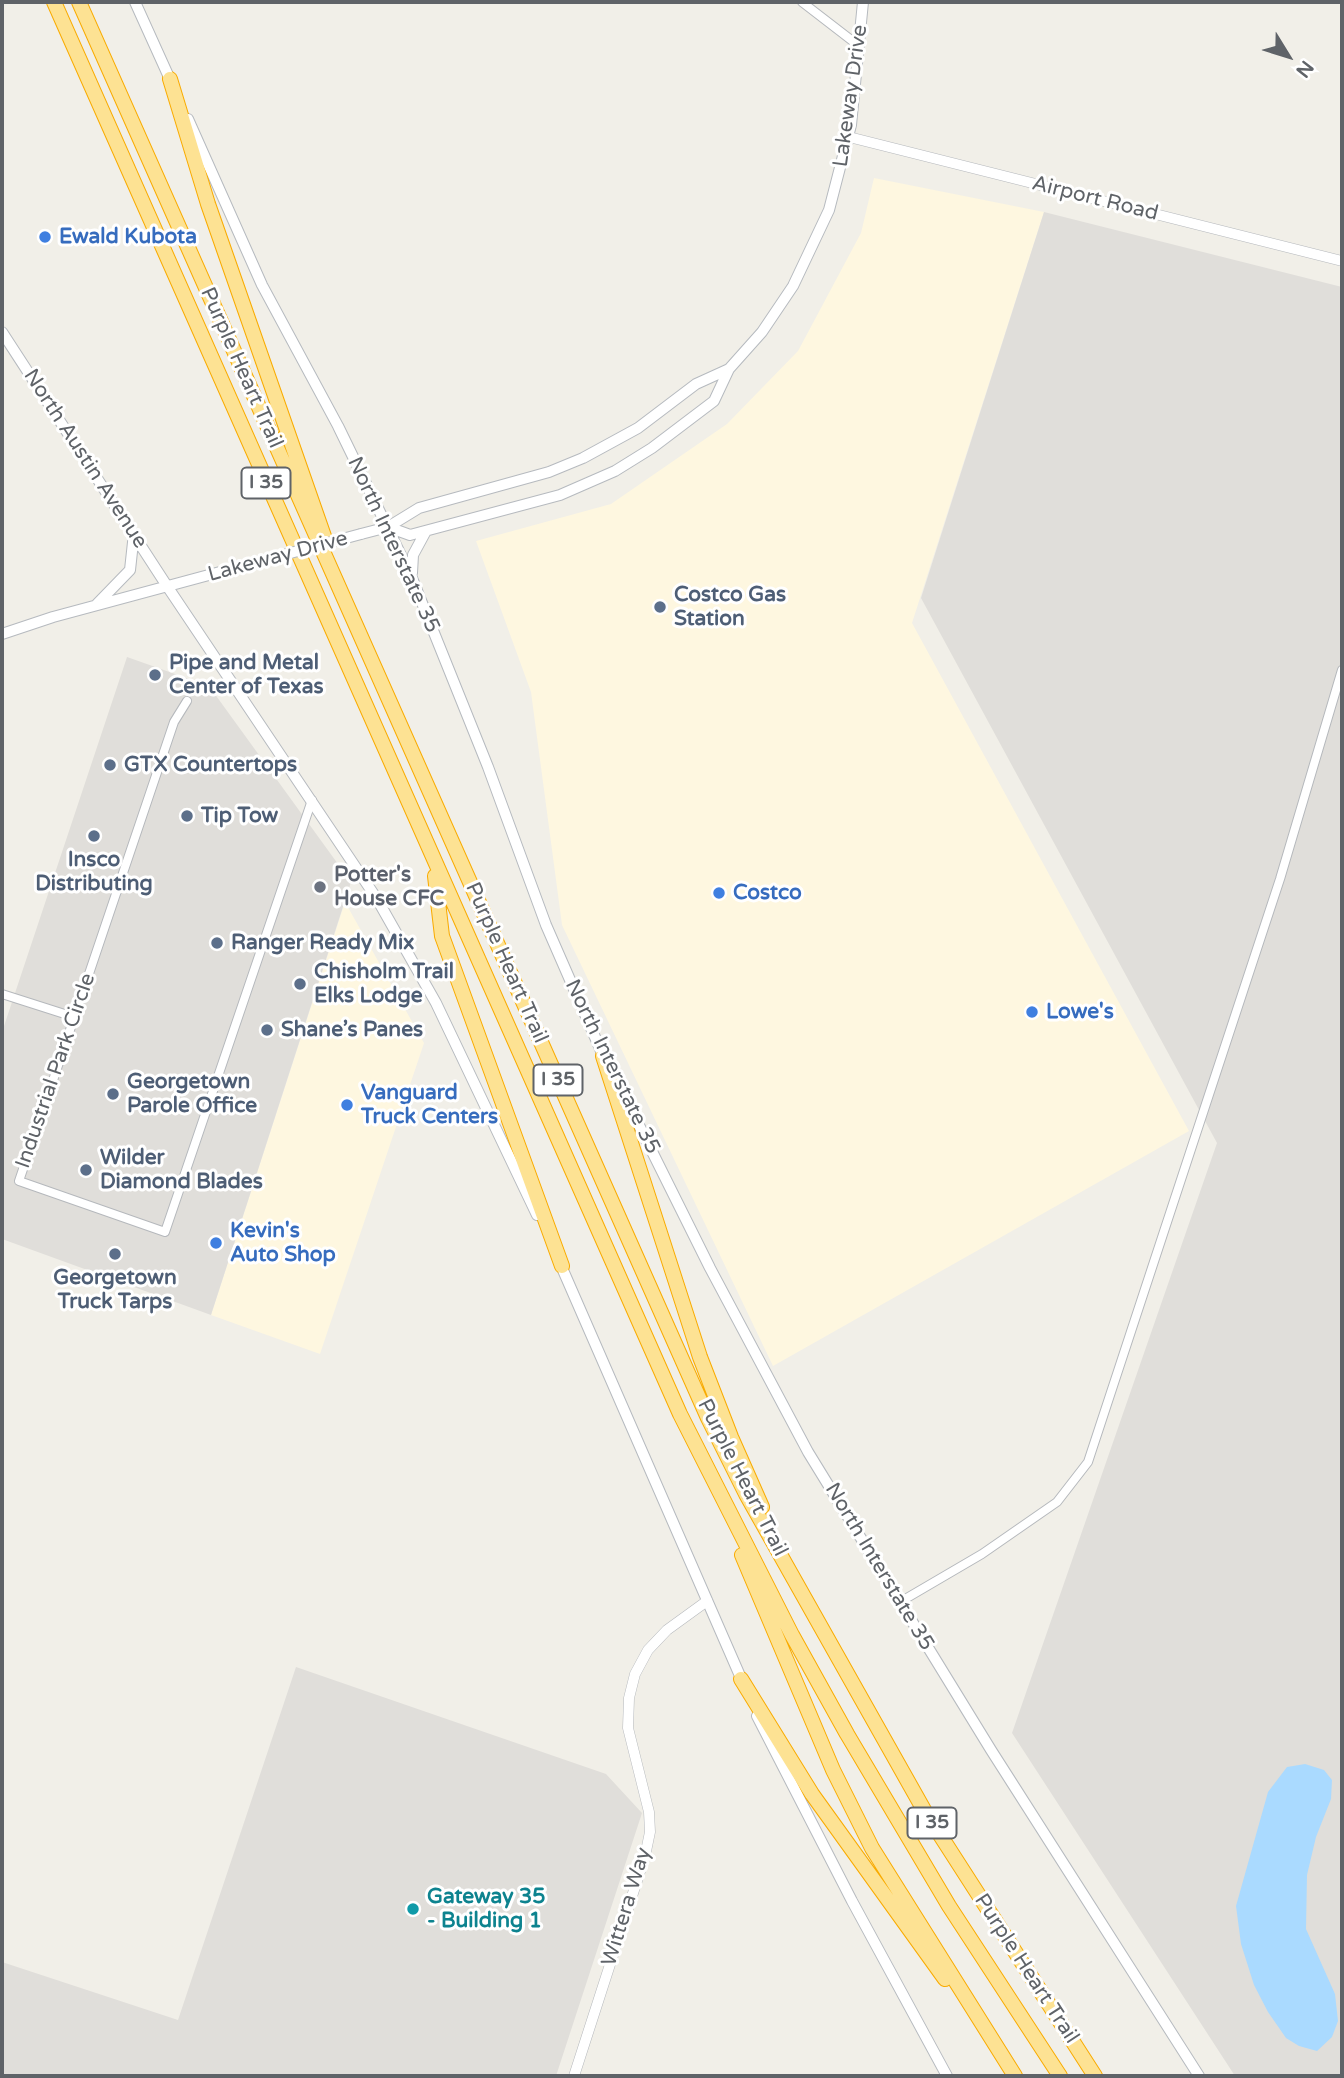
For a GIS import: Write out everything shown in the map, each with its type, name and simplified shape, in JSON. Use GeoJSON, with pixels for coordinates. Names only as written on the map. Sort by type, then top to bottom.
{"type":"FeatureCollection","features":[{"type":"Feature","properties":{"kind":"highway","name":"Purple Heart Trail"},"geometry":{"type":"LineString","coordinates":[[54,2],[433,864],[620,1283],[722,1500],[792,1635],[900,1825],[948,1906],[1060,2076]]}},
{"type":"Feature","properties":{"kind":"highway","name":"Purple Heart Trail"},"geometry":{"type":"LineString","coordinates":[[79,2],[708,1418],[746,1494],[924,1810],[1095,2076]]}},
{"type":"Feature","properties":{"kind":"highway"},"geometry":{"type":"LineString","coordinates":[[170,79],[208,204],[320,518],[342,595]]}},
{"type":"Feature","properties":{"kind":"highway"},"geometry":{"type":"LineString","coordinates":[[433,864],[442,936],[562,1266]]}},
{"type":"Feature","properties":{"kind":"highway"},"geometry":{"type":"LineString","coordinates":[[603,1056],[700,1357],[730,1437],[784,1560]]}},
{"type":"Feature","properties":{"kind":"highway"},"geometry":{"type":"LineString","coordinates":[[722,1500],[751,1579],[851,1808],[887,1873],[1015,2076]]}},
{"type":"Feature","properties":{"kind":"highway"},"geometry":{"type":"LineString","coordinates":[[741,1679],[812,1794],[861,1866],[989,2037]]}},
{"type":"Feature","properties":{"kind":"main road","name":"North Interstate 35"},"geometry":{"type":"LineString","coordinates":[[135,2],[262,285],[412,578],[488,766],[546,925],[603,1056],[793,1425],[900,1602],[1199,2076]]}},
{"type":"Feature","properties":{"kind":"main road","name":"Lakeway Drive"},"geometry":{"type":"LineString","coordinates":[[388,527],[410,536],[528,505],[615,471],[688,424],[714,401],[729,369],[762,332],[803,268],[829,210],[849,136],[863,2]]}},
{"type":"Feature","properties":{"kind":"main road","name":"North Austin Avenue"},"geometry":{"type":"LineString","coordinates":[[2,332],[167,586]]}},
{"type":"Feature","properties":{"kind":"main road","name":"Lakeway Drive"},"geometry":{"type":"LineString","coordinates":[[2,634],[94,606],[388,527],[419,508],[526,479],[583,458],[638,428],[696,384],[729,369]]}},
{"type":"Feature","properties":{"kind":"main road"},"geometry":{"type":"LineString","coordinates":[[412,578],[413,555],[426,531]]}},
{"type":"Feature","properties":{"kind":"main road"},"geometry":{"type":"LineString","coordinates":[[94,606],[130,570],[134,533]]}},
{"type":"Feature","properties":{"kind":"main road"},"geometry":{"type":"LineString","coordinates":[[167,586],[377,899],[436,1003],[562,1266],[759,1720],[852,1901],[947,2076]]}},
{"type":"Feature","properties":{"kind":"street"},"geometry":{"type":"LineString","coordinates":[[802,2],[859,46]]}},
{"type":"Feature","properties":{"kind":"street","name":"Airport Road"},"geometry":{"type":"LineString","coordinates":[[849,136],[1342,261]]}},
{"type":"Feature","properties":{"kind":"street"},"geometry":{"type":"LineString","coordinates":[[900,1602],[982,1554],[1057,1502],[1087,1462],[1280,879],[1342,670]]}},
{"type":"Feature","properties":{"kind":"street","name":"Industrial Park Circle"},"geometry":{"type":"LineString","coordinates":[[187,701],[174,722],[19,1181],[165,1232],[312,800]]}},
{"type":"Feature","properties":{"kind":"street"},"geometry":{"type":"LineString","coordinates":[[2,994],[74,1017]]}},
{"type":"Feature","properties":{"kind":"street","name":"Wittera Way"},"geometry":{"type":"LineString","coordinates":[[574,2076],[645,1856],[650,1832],[649,1812],[628,1728],[629,1698],[635,1674],[648,1650],[667,1630],[707,1601]]}},
{"type":"Feature","properties":{"kind":"shaded area"},"geometry":{"type":"Polygon","coordinates":[[[874,178],[1044,212],[912,623],[1189,1131],[773,1366],[562,925],[531,692],[476,541],[611,504],[727,424],[798,351],[861,233],[874,178]]]}},
{"type":"Feature","properties":{"kind":"shaded area"},"geometry":{"type":"Polygon","coordinates":[[[1044,212],[1342,287],[1342,2076],[1235,2076],[1012,1733],[1217,1143],[921,598],[1044,212]]]}},
{"type":"Feature","properties":{"kind":"shaded area"},"geometry":{"type":"Polygon","coordinates":[[[127,657],[209,686],[351,882],[211,1315],[2,1239],[2,1032],[127,657]]]}},
{"type":"Feature","properties":{"kind":"shaded area"},"geometry":{"type":"Polygon","coordinates":[[[345,902],[424,1043],[320,1354],[211,1315],[345,902]]]}},
{"type":"Feature","properties":{"kind":"shaded area"},"geometry":{"type":"Polygon","coordinates":[[[296,1667],[606,1774],[642,1813],[556,2076],[2,2076],[2,1962],[178,2020],[296,1667]]]}},
{"type":"Feature","properties":{"kind":"water"},"geometry":{"type":"Polygon","coordinates":[[[1305,1764],[1324,1770],[1332,1780],[1331,1799],[1316,1837],[1307,1875],[1306,1929],[1335,1994],[1338,2021],[1332,2037],[1317,2051],[1299,2046],[1286,2038],[1268,2012],[1254,1985],[1241,1944],[1236,1906],[1268,1792],[1287,1767],[1305,1764]]]}},
{"type":"Feature","properties":{"kind":"place","name":"Ewald Kubota"},"geometry":{"type":"Point","coordinates":[45,237]}},
{"type":"Feature","properties":{"kind":"place","name":"Costco Gas Station"},"geometry":{"type":"Point","coordinates":[660,607]}},
{"type":"Feature","properties":{"kind":"place","name":"Pipe and Metal Center of Texas"},"geometry":{"type":"Point","coordinates":[155,675]}},
{"type":"Feature","properties":{"kind":"place","name":"GTX Countertops"},"geometry":{"type":"Point","coordinates":[110,765]}},
{"type":"Feature","properties":{"kind":"place","name":"Tip Tow"},"geometry":{"type":"Point","coordinates":[187,816]}},
{"type":"Feature","properties":{"kind":"place","name":"Insco Distributing"},"geometry":{"type":"Point","coordinates":[94,836]}},
{"type":"Feature","properties":{"kind":"place","name":"Potter's House CFC"},"geometry":{"type":"Point","coordinates":[320,887]}},
{"type":"Feature","properties":{"kind":"place","name":"Costco"},"geometry":{"type":"Point","coordinates":[719,893]}},
{"type":"Feature","properties":{"kind":"place","name":"Ranger Ready Mix"},"geometry":{"type":"Point","coordinates":[217,943]}},
{"type":"Feature","properties":{"kind":"place","name":"Chisholm Trail Elks Lodge"},"geometry":{"type":"Point","coordinates":[300,984]}},
{"type":"Feature","properties":{"kind":"place","name":"Lowe's"},"geometry":{"type":"Point","coordinates":[1032,1012]}},
{"type":"Feature","properties":{"kind":"place","name":"Shane’s Panes"},"geometry":{"type":"Point","coordinates":[267,1030]}},
{"type":"Feature","properties":{"kind":"place","name":"Georgetown Parole Office"},"geometry":{"type":"Point","coordinates":[113,1094]}},
{"type":"Feature","properties":{"kind":"place","name":"Vanguard Truck Centers"},"geometry":{"type":"Point","coordinates":[347,1105]}},
{"type":"Feature","properties":{"kind":"place","name":"Wilder Diamond Blades"},"geometry":{"type":"Point","coordinates":[86,1170]}},
{"type":"Feature","properties":{"kind":"place","name":"Kevin's Auto Shop"},"geometry":{"type":"Point","coordinates":[216,1243]}},
{"type":"Feature","properties":{"kind":"place","name":"Georgetown Truck Tarps"},"geometry":{"type":"Point","coordinates":[115,1254]}},
{"type":"Feature","properties":{"kind":"place","name":"Gateway 35 - Building 1"},"geometry":{"type":"Point","coordinates":[413,1909]}}]}
